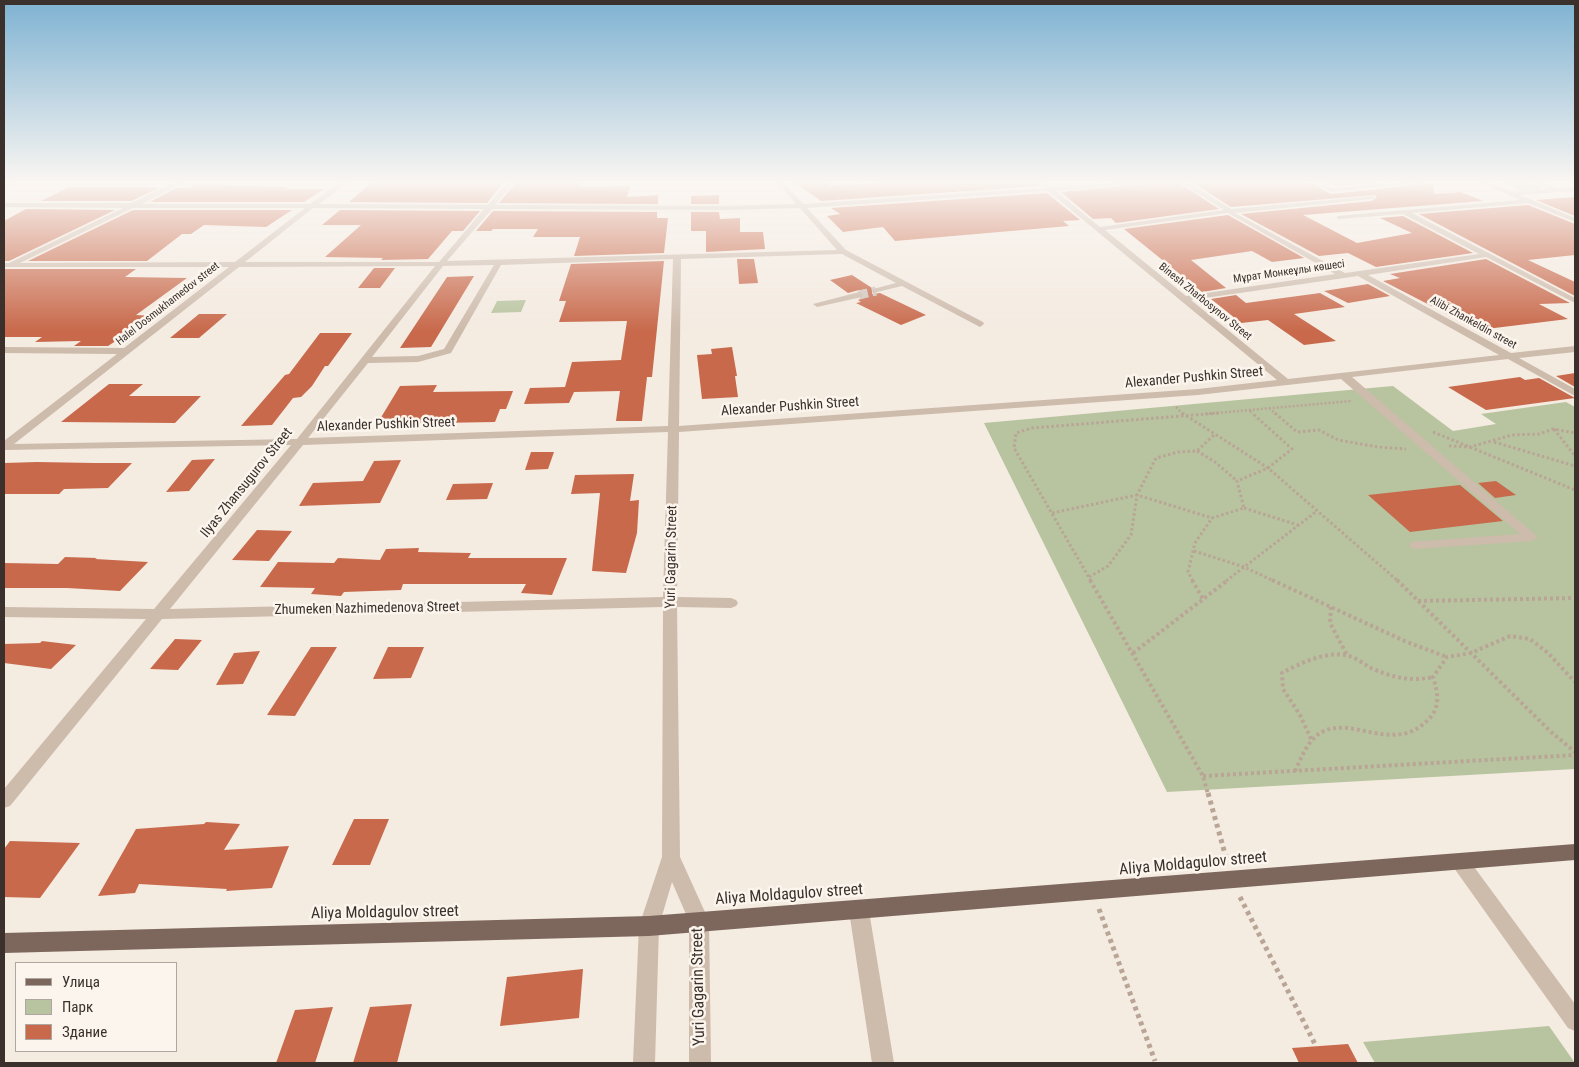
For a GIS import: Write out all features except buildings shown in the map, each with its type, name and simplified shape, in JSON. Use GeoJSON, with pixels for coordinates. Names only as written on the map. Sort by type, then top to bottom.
{"type":"FeatureCollection","features":[{"type":"Feature","properties":{"kind":"main road","name":"Aliya Moldagulov street"},"geometry":{"type":"LineString","coordinates":[[4,943],[649,926],[859,911],[1575,852]]}},
{"type":"Feature","properties":{"kind":"street"},"geometry":{"type":"LineString","coordinates":[[5,266],[80,231]]}},
{"type":"Feature","properties":{"kind":"street","name":"Halel Dosmukhamedov street"},"geometry":{"type":"LineString","coordinates":[[4,446],[281,231]]}},
{"type":"Feature","properties":{"kind":"street","name":"Ilyas Zhansugurov Street"},"geometry":{"type":"LineString","coordinates":[[4,800],[160,614],[468,231]]}},
{"type":"Feature","properties":{"kind":"street"},"geometry":{"type":"LineString","coordinates":[[823,231],[843,252],[904,282],[980,324]]}},
{"type":"Feature","properties":{"kind":"street","name":"Binesh Zharbosynov Street"},"geometry":{"type":"LineString","coordinates":[[1102,231],[1287,383]]}},
{"type":"Feature","properties":{"kind":"street"},"geometry":{"type":"LineString","coordinates":[[1262,231],[1344,276]]}},
{"type":"Feature","properties":{"kind":"street"},"geometry":{"type":"LineString","coordinates":[[1440,231],[1575,301]]}},
{"type":"Feature","properties":{"kind":"street"},"geometry":{"type":"LineString","coordinates":[[5,266],[440,264],[843,252]]}},
{"type":"Feature","properties":{"kind":"street","name":"Мұрат Монкеұлы көшесі"},"geometry":{"type":"LineString","coordinates":[[1183,299],[1486,255]]}},
{"type":"Feature","properties":{"kind":"street","name":"Yuri Gagarin Street"},"geometry":{"type":"LineString","coordinates":[[644,1063],[649,926],[670,857],[670,602],[677,257]]}},
{"type":"Feature","properties":{"kind":"street"},"geometry":{"type":"LineString","coordinates":[[364,360],[423,359],[438,356],[448,351],[499,262]]}},
{"type":"Feature","properties":{"kind":"street","name":"Alibi Zhankeldin street"},"geometry":{"type":"LineString","coordinates":[[1359,273],[1575,393]]}},
{"type":"Feature","properties":{"kind":"street"},"geometry":{"type":"LineString","coordinates":[[876,291],[904,282]]}},
{"type":"Feature","properties":{"kind":"street"},"geometry":{"type":"LineString","coordinates":[[817,304],[859,295]]}},
{"type":"Feature","properties":{"kind":"street","name":"Alexander Pushkin Street"},"geometry":{"type":"LineString","coordinates":[[4,446],[300,442],[675,429],[1164,395],[1287,383],[1575,348]]}},
{"type":"Feature","properties":{"kind":"street"},"geometry":{"type":"LineString","coordinates":[[4,350],[126,351]]}},
{"type":"Feature","properties":{"kind":"street"},"geometry":{"type":"LineString","coordinates":[[1344,376],[1532,536],[1415,545]]}},
{"type":"Feature","properties":{"kind":"street","name":"Zhumeken Nazhimedenova Street"},"geometry":{"type":"LineString","coordinates":[[4,612],[160,614],[670,602],[731,603]]}},
{"type":"Feature","properties":{"kind":"street","name":"Yuri Gagarin Street"},"geometry":{"type":"LineString","coordinates":[[670,857],[699,922],[700,1063]]}},
{"type":"Feature","properties":{"kind":"street"},"geometry":{"type":"LineString","coordinates":[[1460,862],[1575,1021]]}},
{"type":"Feature","properties":{"kind":"street"},"geometry":{"type":"LineString","coordinates":[[859,911],[883,1063]]}},
{"type":"Feature","properties":{"kind":"path"},"geometry":{"type":"LineString","coordinates":[[1164,395],[1185,416],[1268,468],[1418,601],[1550,731],[1575,753]]}},
{"type":"Feature","properties":{"kind":"path"},"geometry":{"type":"LineString","coordinates":[[1316,1046],[1232,881],[1203,776],[1014,448],[1016,433],[1032,428],[1354,400]]}},
{"type":"Feature","properties":{"kind":"path"},"geometry":{"type":"LineString","coordinates":[[1237,481],[1268,468],[1292,449],[1249,410]]}},
{"type":"Feature","properties":{"kind":"path"},"geometry":{"type":"LineString","coordinates":[[1553,428],[1575,456]]}},
{"type":"Feature","properties":{"kind":"path"},"geometry":{"type":"LineString","coordinates":[[1425,429],[1575,490]]}},
{"type":"Feature","properties":{"kind":"path"},"geometry":{"type":"LineString","coordinates":[[1197,451],[1214,435]]}},
{"type":"Feature","properties":{"kind":"path"},"geometry":{"type":"LineString","coordinates":[[1493,442],[1575,466]]}},
{"type":"Feature","properties":{"kind":"path"},"geometry":{"type":"LineString","coordinates":[[1089,577],[1108,566],[1131,534],[1137,495],[1156,458],[1178,452],[1197,451],[1215,462],[1237,481],[1244,508]]}},
{"type":"Feature","properties":{"kind":"path"},"geometry":{"type":"LineString","coordinates":[[1052,513],[1137,495],[1212,518],[1244,508],[1298,525]]}},
{"type":"Feature","properties":{"kind":"path"},"geometry":{"type":"LineString","coordinates":[[1133,653],[1317,511]]}},
{"type":"Feature","properties":{"kind":"path"},"geometry":{"type":"LineString","coordinates":[[1204,599],[1188,572],[1195,544],[1212,518]]}},
{"type":"Feature","properties":{"kind":"path"},"geometry":{"type":"LineString","coordinates":[[1194,551],[1244,567],[1407,642],[1447,657],[1471,653],[1510,636],[1530,639],[1548,653],[1575,682]]}},
{"type":"Feature","properties":{"kind":"path"},"geometry":{"type":"LineString","coordinates":[[1418,601],[1575,598]]}},
{"type":"Feature","properties":{"kind":"path"},"geometry":{"type":"LineString","coordinates":[[1331,607],[1330,622],[1347,655]]}},
{"type":"Feature","properties":{"kind":"path"},"geometry":{"type":"LineString","coordinates":[[1311,739],[1300,715],[1283,689],[1282,673],[1300,664],[1332,656],[1347,655],[1377,671],[1400,678],[1422,680],[1433,676],[1447,657]]}},
{"type":"Feature","properties":{"kind":"path"},"geometry":{"type":"LineString","coordinates":[[1294,771],[1311,739],[1324,730],[1350,729],[1384,735],[1417,729],[1434,714],[1439,698],[1433,676]]}},
{"type":"Feature","properties":{"kind":"path"},"geometry":{"type":"LineString","coordinates":[[1203,776],[1575,753]]}},
{"type":"Feature","properties":{"kind":"path"},"geometry":{"type":"LineString","coordinates":[[1093,892],[1155,1061]]}},
{"type":"Feature","properties":{"kind":"green space"},"geometry":{"type":"Polygon","coordinates":[[[526,300],[521,312],[491,313],[497,301],[526,300]]]}},
{"type":"Feature","properties":{"kind":"green space"},"geometry":{"type":"Polygon","coordinates":[[[1393,386],[1453,431],[1496,424],[1481,414],[1566,402],[1575,407],[1575,769],[1167,792],[984,423],[1393,386]]]}},
{"type":"Feature","properties":{"kind":"green space"},"geometry":{"type":"Polygon","coordinates":[[[1549,1026],[1575,1063],[1375,1063],[1363,1042],[1549,1026]]]}},
{"type":"Feature","properties":{"kind":"tunnel"},"geometry":{"type":"LineString","coordinates":[[859,295],[876,291]]}}]}
